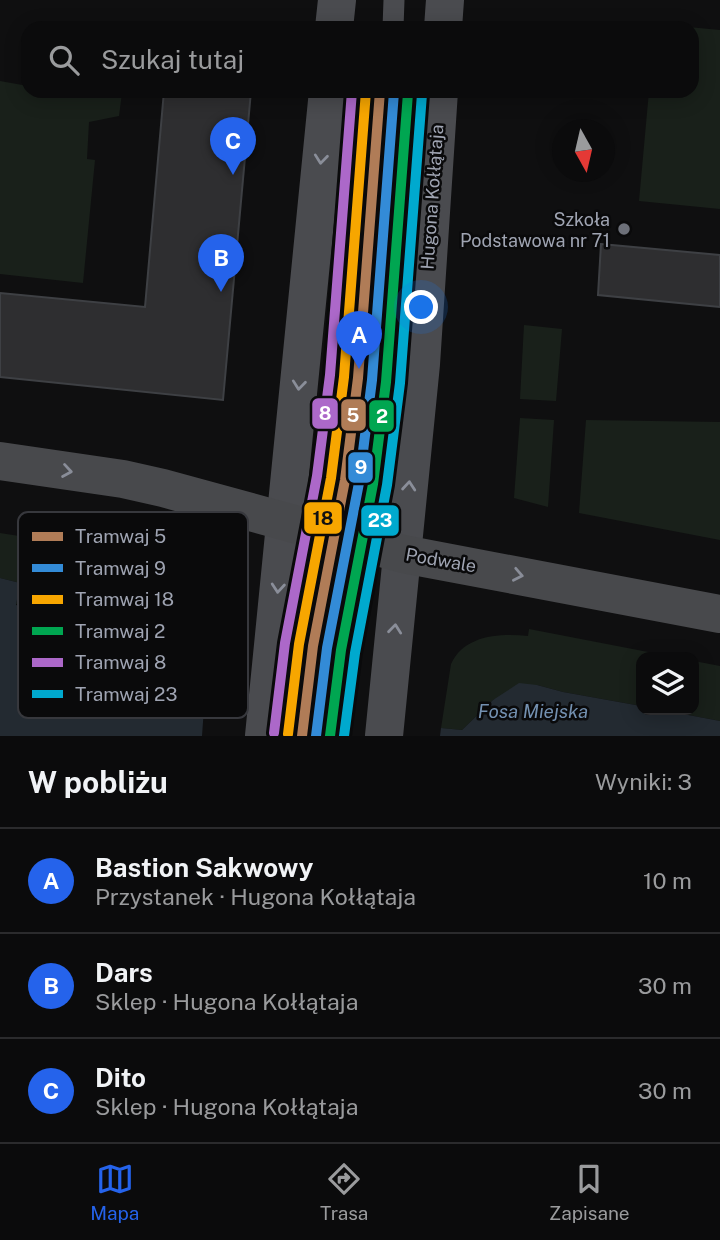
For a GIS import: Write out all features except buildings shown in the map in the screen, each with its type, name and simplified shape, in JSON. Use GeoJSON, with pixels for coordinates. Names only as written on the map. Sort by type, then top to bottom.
{"type":"FeatureCollection","features":[{"type":"Feature","properties":{"kind":"main road","name":"Podwale"},"geometry":{"type":"LineString","coordinates":[[0,460],[136,482],[285,520],[402,554],[720,614]]}},
{"type":"Feature","properties":{"kind":"street"},"geometry":{"type":"LineString","coordinates":[[335,21],[337,0]]}},
{"type":"Feature","properties":{"kind":"street"},"geometry":{"type":"LineString","coordinates":[[444,21],[445,0]]}},
{"type":"Feature","properties":{"kind":"street"},"geometry":{"type":"LineString","coordinates":[[265,725],[327,98]]}},
{"type":"Feature","properties":{"kind":"street","name":"Hugona Kołłątaja"},"geometry":{"type":"LineString","coordinates":[[385,730],[421,364],[439,98]]}},
{"type":"Feature","properties":{"kind":"lane"},"geometry":{"type":"LineString","coordinates":[[393,21],[394,0]]}},
{"type":"Feature","properties":{"kind":"lane"},"geometry":{"type":"LineString","coordinates":[[316,727],[322,671],[369,391],[384,229],[391,98]]}},
{"type":"Feature","properties":{"kind":"shaded area"},"geometry":{"type":"Polygon","coordinates":[[[699,28],[720,30],[720,209],[639,201],[648,98],[699,98],[699,28]]]}},
{"type":"Feature","properties":{"kind":"shaded area"},"geometry":{"type":"Polygon","coordinates":[[[0,81],[21,85],[21,98],[121,98],[119,116],[89,122],[87,159],[95,160],[83,283],[0,274],[0,81]]]}},
{"type":"Feature","properties":{"kind":"shaded area"},"geometry":{"type":"Polygon","coordinates":[[[524,325],[562,329],[556,401],[520,399],[524,325]]]}},
{"type":"Feature","properties":{"kind":"shaded area"},"geometry":{"type":"Polygon","coordinates":[[[520,418],[554,420],[548,507],[514,498],[520,418]]]}},
{"type":"Feature","properties":{"kind":"shaded area"},"geometry":{"type":"Polygon","coordinates":[[[586,420],[720,422],[720,540],[579,513],[586,420]]]}},
{"type":"Feature","properties":{"kind":"shaded area"},"geometry":{"type":"Polygon","coordinates":[[[0,533],[18,536],[18,582],[0,578],[0,533]]]}},
{"type":"Feature","properties":{"kind":"shaded area"},"geometry":{"type":"Polygon","coordinates":[[[529,629],[648,652],[636,652],[636,705],[537,685],[493,700],[462,730],[441,728],[451,664],[457,654],[484,638],[528,636],[529,629]]]}},
{"type":"Feature","properties":{"kind":"shaded area"},"geometry":{"type":"Polygon","coordinates":[[[699,662],[720,666],[720,721],[688,715],[699,715],[699,662]]]}},
{"type":"Feature","properties":{"kind":"water"},"geometry":{"type":"Polygon","coordinates":[[[0,578],[18,582],[18,718],[203,718],[202,736],[0,736],[0,578]]]}},
{"type":"Feature","properties":{"kind":"water","name":"Fosa Miejska"},"geometry":{"type":"Polygon","coordinates":[[[519,683],[537,685],[636,705],[636,715],[688,715],[720,721],[720,736],[440,736],[441,728],[462,730],[493,700],[519,683]]]}},
{"type":"Feature","properties":{"kind":"tram line","name":"8"},"geometry":{"type":"LineString","coordinates":[[274,733],[285,643],[317,476],[330,375],[351,98]]}},
{"type":"Feature","properties":{"kind":"tram line","name":"18"},"geometry":{"type":"LineString","coordinates":[[288,734],[299,644],[331,478],[344,377],[365,98]]}},
{"type":"Feature","properties":{"kind":"tram line","name":"5"},"geometry":{"type":"LineString","coordinates":[[302,736],[313,646],[345,480],[358,378],[379,98]]}},
{"type":"Feature","properties":{"kind":"tram line","name":"9"},"geometry":{"type":"LineString","coordinates":[[316,736],[327,648],[359,483],[372,380],[394,98]]}},
{"type":"Feature","properties":{"kind":"tram line","name":"2"},"geometry":{"type":"LineString","coordinates":[[330,736],[341,650],[373,484],[386,382],[408,98]]}},
{"type":"Feature","properties":{"kind":"tram line","name":"23"},"geometry":{"type":"LineString","coordinates":[[344,736],[355,653],[387,485],[400,383],[422,98]]}},
{"type":"Feature","properties":{"kind":"place","name":"Dito"},"geometry":{"type":"Point","coordinates":[233,175]}},
{"type":"Feature","properties":{"kind":"place","name":"Szkoła Podstawowa nr 71"},"geometry":{"type":"Point","coordinates":[624,229]}},
{"type":"Feature","properties":{"kind":"place","name":"Dars"},"geometry":{"type":"Point","coordinates":[221,292]}},
{"type":"Feature","properties":{"kind":"place","name":"Bastion Sakwowy"},"geometry":{"type":"Point","coordinates":[359,369]}}]}
